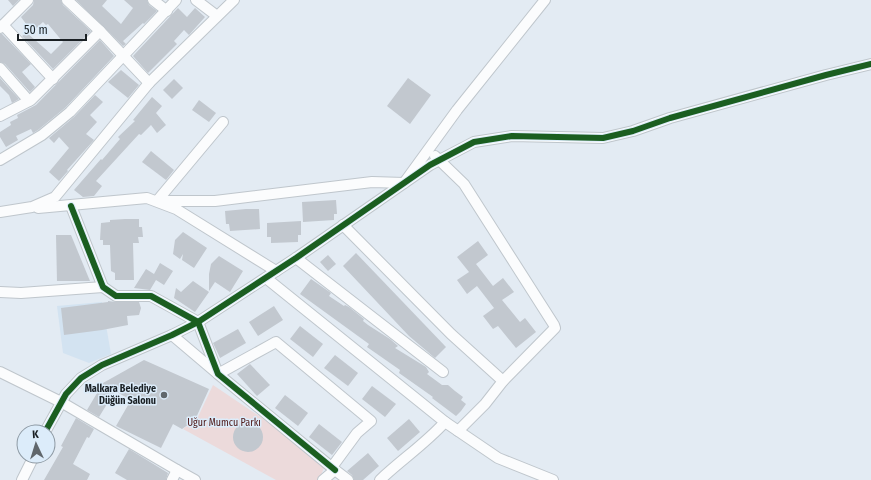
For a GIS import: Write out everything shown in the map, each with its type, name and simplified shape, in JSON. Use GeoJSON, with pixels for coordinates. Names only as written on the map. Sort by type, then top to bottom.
{"type":"FeatureCollection","features":[{"type":"Feature","properties":{"kind":"street"},"geometry":{"type":"LineString","coordinates":[[28,0],[1,26],[53,79]]}},
{"type":"Feature","properties":{"kind":"street"},"geometry":{"type":"LineString","coordinates":[[67,0],[100,31],[149,83]]}},
{"type":"Feature","properties":{"kind":"street"},"geometry":{"type":"LineString","coordinates":[[153,0],[167,11]]}},
{"type":"Feature","properties":{"kind":"street"},"geometry":{"type":"LineString","coordinates":[[0,160],[42,135],[70,112],[176,0]]}},
{"type":"Feature","properties":{"kind":"street"},"geometry":{"type":"LineString","coordinates":[[196,0],[218,16]]}},
{"type":"Feature","properties":{"kind":"street"},"geometry":{"type":"LineString","coordinates":[[0,212],[32,207],[55,197],[149,83],[234,0]]}},
{"type":"Feature","properties":{"kind":"street"},"geometry":{"type":"LineString","coordinates":[[404,183],[457,110],[545,0]]}},
{"type":"Feature","properties":{"kind":"street"},"geometry":{"type":"LineString","coordinates":[[0,116],[29,101],[100,31]]}},
{"type":"Feature","properties":{"kind":"street"},"geometry":{"type":"LineString","coordinates":[[49,424],[61,402],[72,386],[90,372],[198,322],[296,258],[439,160],[474,142],[512,136],[603,138],[633,131],[670,118],[871,64]]}},
{"type":"Feature","properties":{"kind":"street"},"geometry":{"type":"LineString","coordinates":[[0,68],[29,101]]}},
{"type":"Feature","properties":{"kind":"street"},"geometry":{"type":"LineString","coordinates":[[157,201],[223,122]]}},
{"type":"Feature","properties":{"kind":"street"},"geometry":{"type":"LineString","coordinates":[[429,149],[464,184],[554,325],[554,328],[503,381],[485,404],[458,431]]}},
{"type":"Feature","properties":{"kind":"street"},"geometry":{"type":"LineString","coordinates":[[157,201],[215,201],[372,182],[404,183]]}},
{"type":"Feature","properties":{"kind":"street"},"geometry":{"type":"LineString","coordinates":[[16,209],[71,206],[135,198],[147,198],[176,210],[276,271]]}},
{"type":"Feature","properties":{"kind":"street"},"geometry":{"type":"LineString","coordinates":[[71,206],[103,287],[116,296],[151,296],[198,322],[218,374]]}},
{"type":"Feature","properties":{"kind":"street"},"geometry":{"type":"LineString","coordinates":[[343,225],[451,334],[503,381]]}},
{"type":"Feature","properties":{"kind":"street"},"geometry":{"type":"LineString","coordinates":[[296,258],[443,372]]}},
{"type":"Feature","properties":{"kind":"street"},"geometry":{"type":"LineString","coordinates":[[266,278],[445,422],[498,458],[553,480]]}},
{"type":"Feature","properties":{"kind":"street"},"geometry":{"type":"LineString","coordinates":[[0,292],[22,293],[103,287]]}},
{"type":"Feature","properties":{"kind":"street"},"geometry":{"type":"LineString","coordinates":[[172,335],[348,480]]}},
{"type":"Feature","properties":{"kind":"street"},"geometry":{"type":"LineString","coordinates":[[218,374],[276,342],[371,421],[357,433],[323,480]]}},
{"type":"Feature","properties":{"kind":"street"},"geometry":{"type":"LineString","coordinates":[[0,372],[61,402],[195,480]]}},
{"type":"Feature","properties":{"kind":"street"},"geometry":{"type":"LineString","coordinates":[[380,480],[393,467],[429,440],[445,422]]}},
{"type":"Feature","properties":{"kind":"street"},"geometry":{"type":"LineString","coordinates":[[26,479],[31,464]]}},
{"type":"Feature","properties":{"kind":"street"},"geometry":{"type":"LineString","coordinates":[[172,480],[177,470]]}},
{"type":"Feature","properties":{"kind":"shaded area"},"geometry":{"type":"Polygon","coordinates":[[[102,302],[111,354],[89,363],[63,353],[57,306],[102,302]]]}},
{"type":"Feature","properties":{"kind":"green space","name":"Uğur Mumcu Parkı"},"geometry":{"type":"Polygon","coordinates":[[[213,385],[268,422],[324,468],[319,480],[276,480],[183,429],[197,419],[213,385]]]}},
{"type":"Feature","properties":{"kind":"building"},"geometry":{"type":"Polygon","coordinates":[[[8,0],[19,0],[13,6],[8,0]]]}},
{"type":"Feature","properties":{"kind":"building"},"geometry":{"type":"Polygon","coordinates":[[[34,0],[61,0],[63,5],[91,31],[53,69],[22,36],[27,33],[51,54],[63,42],[48,24],[46,25],[43,22],[32,32],[21,17],[33,5],[34,0]]]}},
{"type":"Feature","properties":{"kind":"building"},"geometry":{"type":"Polygon","coordinates":[[[76,0],[107,0],[102,6],[121,24],[133,8],[124,0],[147,0],[149,5],[157,11],[123,41],[126,44],[123,46],[76,0]]]}},
{"type":"Feature","properties":{"kind":"building"},"geometry":{"type":"Polygon","coordinates":[[[178,8],[187,17],[195,8],[205,17],[189,35],[184,30],[174,41],[177,44],[148,73],[133,56],[178,8]]]}},
{"type":"Feature","properties":{"kind":"building"},"geometry":{"type":"Polygon","coordinates":[[[0,34],[2,34],[31,64],[22,72],[35,87],[30,92],[5,64],[0,62],[0,34]]]}},
{"type":"Feature","properties":{"kind":"building"},"geometry":{"type":"Polygon","coordinates":[[[100,40],[114,56],[66,107],[33,133],[31,129],[16,136],[18,140],[6,147],[0,137],[0,132],[11,125],[10,122],[18,118],[17,115],[36,105],[100,40]]]}},
{"type":"Feature","properties":{"kind":"building"},"geometry":{"type":"Polygon","coordinates":[[[121,70],[139,85],[128,98],[108,82],[121,70]]]}},
{"type":"Feature","properties":{"kind":"building"},"geometry":{"type":"Polygon","coordinates":[[[0,78],[19,99],[12,103],[9,95],[0,86],[0,78]]]}},
{"type":"Feature","properties":{"kind":"building"},"geometry":{"type":"Polygon","coordinates":[[[408,78],[431,95],[410,124],[387,106],[408,78]]]}},
{"type":"Feature","properties":{"kind":"building"},"geometry":{"type":"Polygon","coordinates":[[[174,79],[183,88],[172,99],[163,90],[174,79]]]}},
{"type":"Feature","properties":{"kind":"building"},"geometry":{"type":"Polygon","coordinates":[[[95,95],[103,102],[90,115],[97,122],[86,134],[94,140],[59,181],[49,172],[69,148],[59,137],[54,143],[49,138],[74,117],[95,95]]]}},
{"type":"Feature","properties":{"kind":"building"},"geometry":{"type":"Polygon","coordinates":[[[152,97],[162,106],[156,113],[166,125],[157,133],[151,125],[141,135],[139,134],[96,181],[102,186],[94,196],[83,197],[74,190],[120,139],[118,137],[135,121],[133,120],[152,97]]]}},
{"type":"Feature","properties":{"kind":"building"},"geometry":{"type":"Polygon","coordinates":[[[199,100],[216,113],[209,122],[192,110],[199,100]]]}},
{"type":"Feature","properties":{"kind":"building"},"geometry":{"type":"Polygon","coordinates":[[[151,151],[174,170],[166,180],[142,162],[151,151]]]}},
{"type":"Feature","properties":{"kind":"building"},"geometry":{"type":"Polygon","coordinates":[[[336,200],[337,214],[334,214],[334,220],[303,222],[302,202],[336,200]]]}},
{"type":"Feature","properties":{"kind":"building"},"geometry":{"type":"Polygon","coordinates":[[[259,209],[260,229],[230,231],[229,224],[226,224],[225,211],[259,209]]]}},
{"type":"Feature","properties":{"kind":"building"},"geometry":{"type":"Polygon","coordinates":[[[139,219],[139,227],[142,227],[143,237],[138,237],[139,243],[133,243],[134,280],[115,280],[115,273],[111,271],[110,245],[103,245],[103,240],[100,240],[101,223],[110,222],[110,220],[139,219]]]}},
{"type":"Feature","properties":{"kind":"building"},"geometry":{"type":"Polygon","coordinates":[[[301,221],[301,235],[298,235],[298,242],[271,243],[271,237],[267,237],[267,223],[301,221]]]}},
{"type":"Feature","properties":{"kind":"building"},"geometry":{"type":"Polygon","coordinates":[[[183,232],[207,248],[194,268],[182,260],[183,254],[180,259],[173,254],[175,240],[183,232]]]}},
{"type":"Feature","properties":{"kind":"building"},"geometry":{"type":"Polygon","coordinates":[[[56,235],[71,235],[90,281],[57,281],[56,235]]]}},
{"type":"Feature","properties":{"kind":"building"},"geometry":{"type":"Polygon","coordinates":[[[478,241],[488,255],[476,264],[493,286],[503,278],[514,292],[502,300],[520,322],[525,318],[536,332],[516,348],[498,326],[493,329],[483,316],[494,308],[477,286],[467,294],[457,280],[469,272],[457,257],[478,241]]]}},
{"type":"Feature","properties":{"kind":"building"},"geometry":{"type":"Polygon","coordinates":[[[356,253],[446,347],[435,358],[409,336],[343,266],[356,253]]]}},
{"type":"Feature","properties":{"kind":"building"},"geometry":{"type":"Polygon","coordinates":[[[328,255],[336,264],[328,271],[320,262],[328,255]]]}},
{"type":"Feature","properties":{"kind":"building"},"geometry":{"type":"Polygon","coordinates":[[[219,256],[243,271],[230,292],[215,282],[209,291],[209,274],[211,264],[219,256]]]}},
{"type":"Feature","properties":{"kind":"building"},"geometry":{"type":"Polygon","coordinates":[[[160,263],[173,271],[164,285],[156,280],[150,290],[134,288],[146,269],[154,274],[160,263]]]}},
{"type":"Feature","properties":{"kind":"building"},"geometry":{"type":"Polygon","coordinates":[[[311,279],[331,293],[329,296],[344,306],[349,307],[364,319],[363,321],[368,325],[390,339],[398,346],[395,348],[426,367],[429,372],[427,374],[442,385],[448,385],[463,397],[461,400],[466,404],[461,411],[456,416],[432,398],[433,397],[399,373],[400,370],[367,347],[369,344],[300,294],[311,279]]]}},
{"type":"Feature","properties":{"kind":"building"},"geometry":{"type":"Polygon","coordinates":[[[193,281],[209,292],[195,312],[174,298],[176,288],[181,292],[193,281]]]}},
{"type":"Feature","properties":{"kind":"building"},"geometry":{"type":"Polygon","coordinates":[[[108,301],[139,302],[141,308],[139,315],[127,316],[128,325],[64,335],[61,308],[108,301]]]}},
{"type":"Feature","properties":{"kind":"building"},"geometry":{"type":"Polygon","coordinates":[[[274,306],[283,320],[258,336],[249,322],[274,306]]]}},
{"type":"Feature","properties":{"kind":"building"},"geometry":{"type":"Polygon","coordinates":[[[300,326],[323,344],[313,357],[290,339],[300,326]]]}},
{"type":"Feature","properties":{"kind":"building"},"geometry":{"type":"Polygon","coordinates":[[[238,329],[246,343],[220,358],[213,343],[238,329]]]}},
{"type":"Feature","properties":{"kind":"building"},"geometry":{"type":"Polygon","coordinates":[[[335,355],[358,373],[348,386],[324,368],[335,355]]]}},
{"type":"Feature","properties":{"kind":"building","name":"Malkara Belediye Düğün Salonu"},"geometry":{"type":"Polygon","coordinates":[[[144,360],[209,389],[195,420],[182,429],[173,424],[161,448],[116,426],[131,400],[115,391],[99,417],[87,410],[103,383],[144,360]]]}},
{"type":"Feature","properties":{"kind":"building"},"geometry":{"type":"Polygon","coordinates":[[[250,364],[270,385],[257,396],[237,374],[250,364]]]}},
{"type":"Feature","properties":{"kind":"building"},"geometry":{"type":"Polygon","coordinates":[[[372,386],[396,404],[385,417],[362,399],[372,386]]]}},
{"type":"Feature","properties":{"kind":"building"},"geometry":{"type":"Polygon","coordinates":[[[285,395],[308,413],[298,426],[275,408],[285,395]]]}},
{"type":"Feature","properties":{"kind":"building"},"geometry":{"type":"Polygon","coordinates":[[[76,418],[94,429],[89,438],[87,437],[73,464],[90,474],[87,480],[44,480],[53,464],[56,464],[56,459],[63,447],[61,446],[76,418]]]}},
{"type":"Feature","properties":{"kind":"building"},"geometry":{"type":"Polygon","coordinates":[[[409,419],[420,432],[398,451],[387,438],[409,419]]]}},
{"type":"Feature","properties":{"kind":"building"},"geometry":{"type":"Polygon","coordinates":[[[248,422],[259,426],[263,437],[259,448],[248,452],[237,448],[233,437],[237,426],[248,422]]]}},
{"type":"Feature","properties":{"kind":"building"},"geometry":{"type":"Polygon","coordinates":[[[319,424],[342,442],[332,455],[309,437],[319,424]]]}},
{"type":"Feature","properties":{"kind":"building"},"geometry":{"type":"Polygon","coordinates":[[[129,449],[168,473],[166,480],[127,480],[115,473],[129,449]]]}},
{"type":"Feature","properties":{"kind":"building"},"geometry":{"type":"Polygon","coordinates":[[[368,453],[379,466],[363,480],[354,480],[352,475],[347,471],[368,453]]]}},
{"type":"Feature","properties":{"kind":"cycle path"},"geometry":{"type":"LineString","coordinates":[[49,424],[66,394],[81,378],[102,365],[172,335],[198,322],[296,258],[430,165],[474,142],[512,136],[603,138],[633,131],[670,118],[871,64]]}},
{"type":"Feature","properties":{"kind":"cycle path"},"geometry":{"type":"LineString","coordinates":[[71,206],[103,287],[116,296],[151,296],[198,322],[218,374],[335,470]]}},
{"type":"Feature","properties":{"kind":"place","name":"Malkara Belediye Düğün Salonu"},"geometry":{"type":"Point","coordinates":[164,395]}}]}
